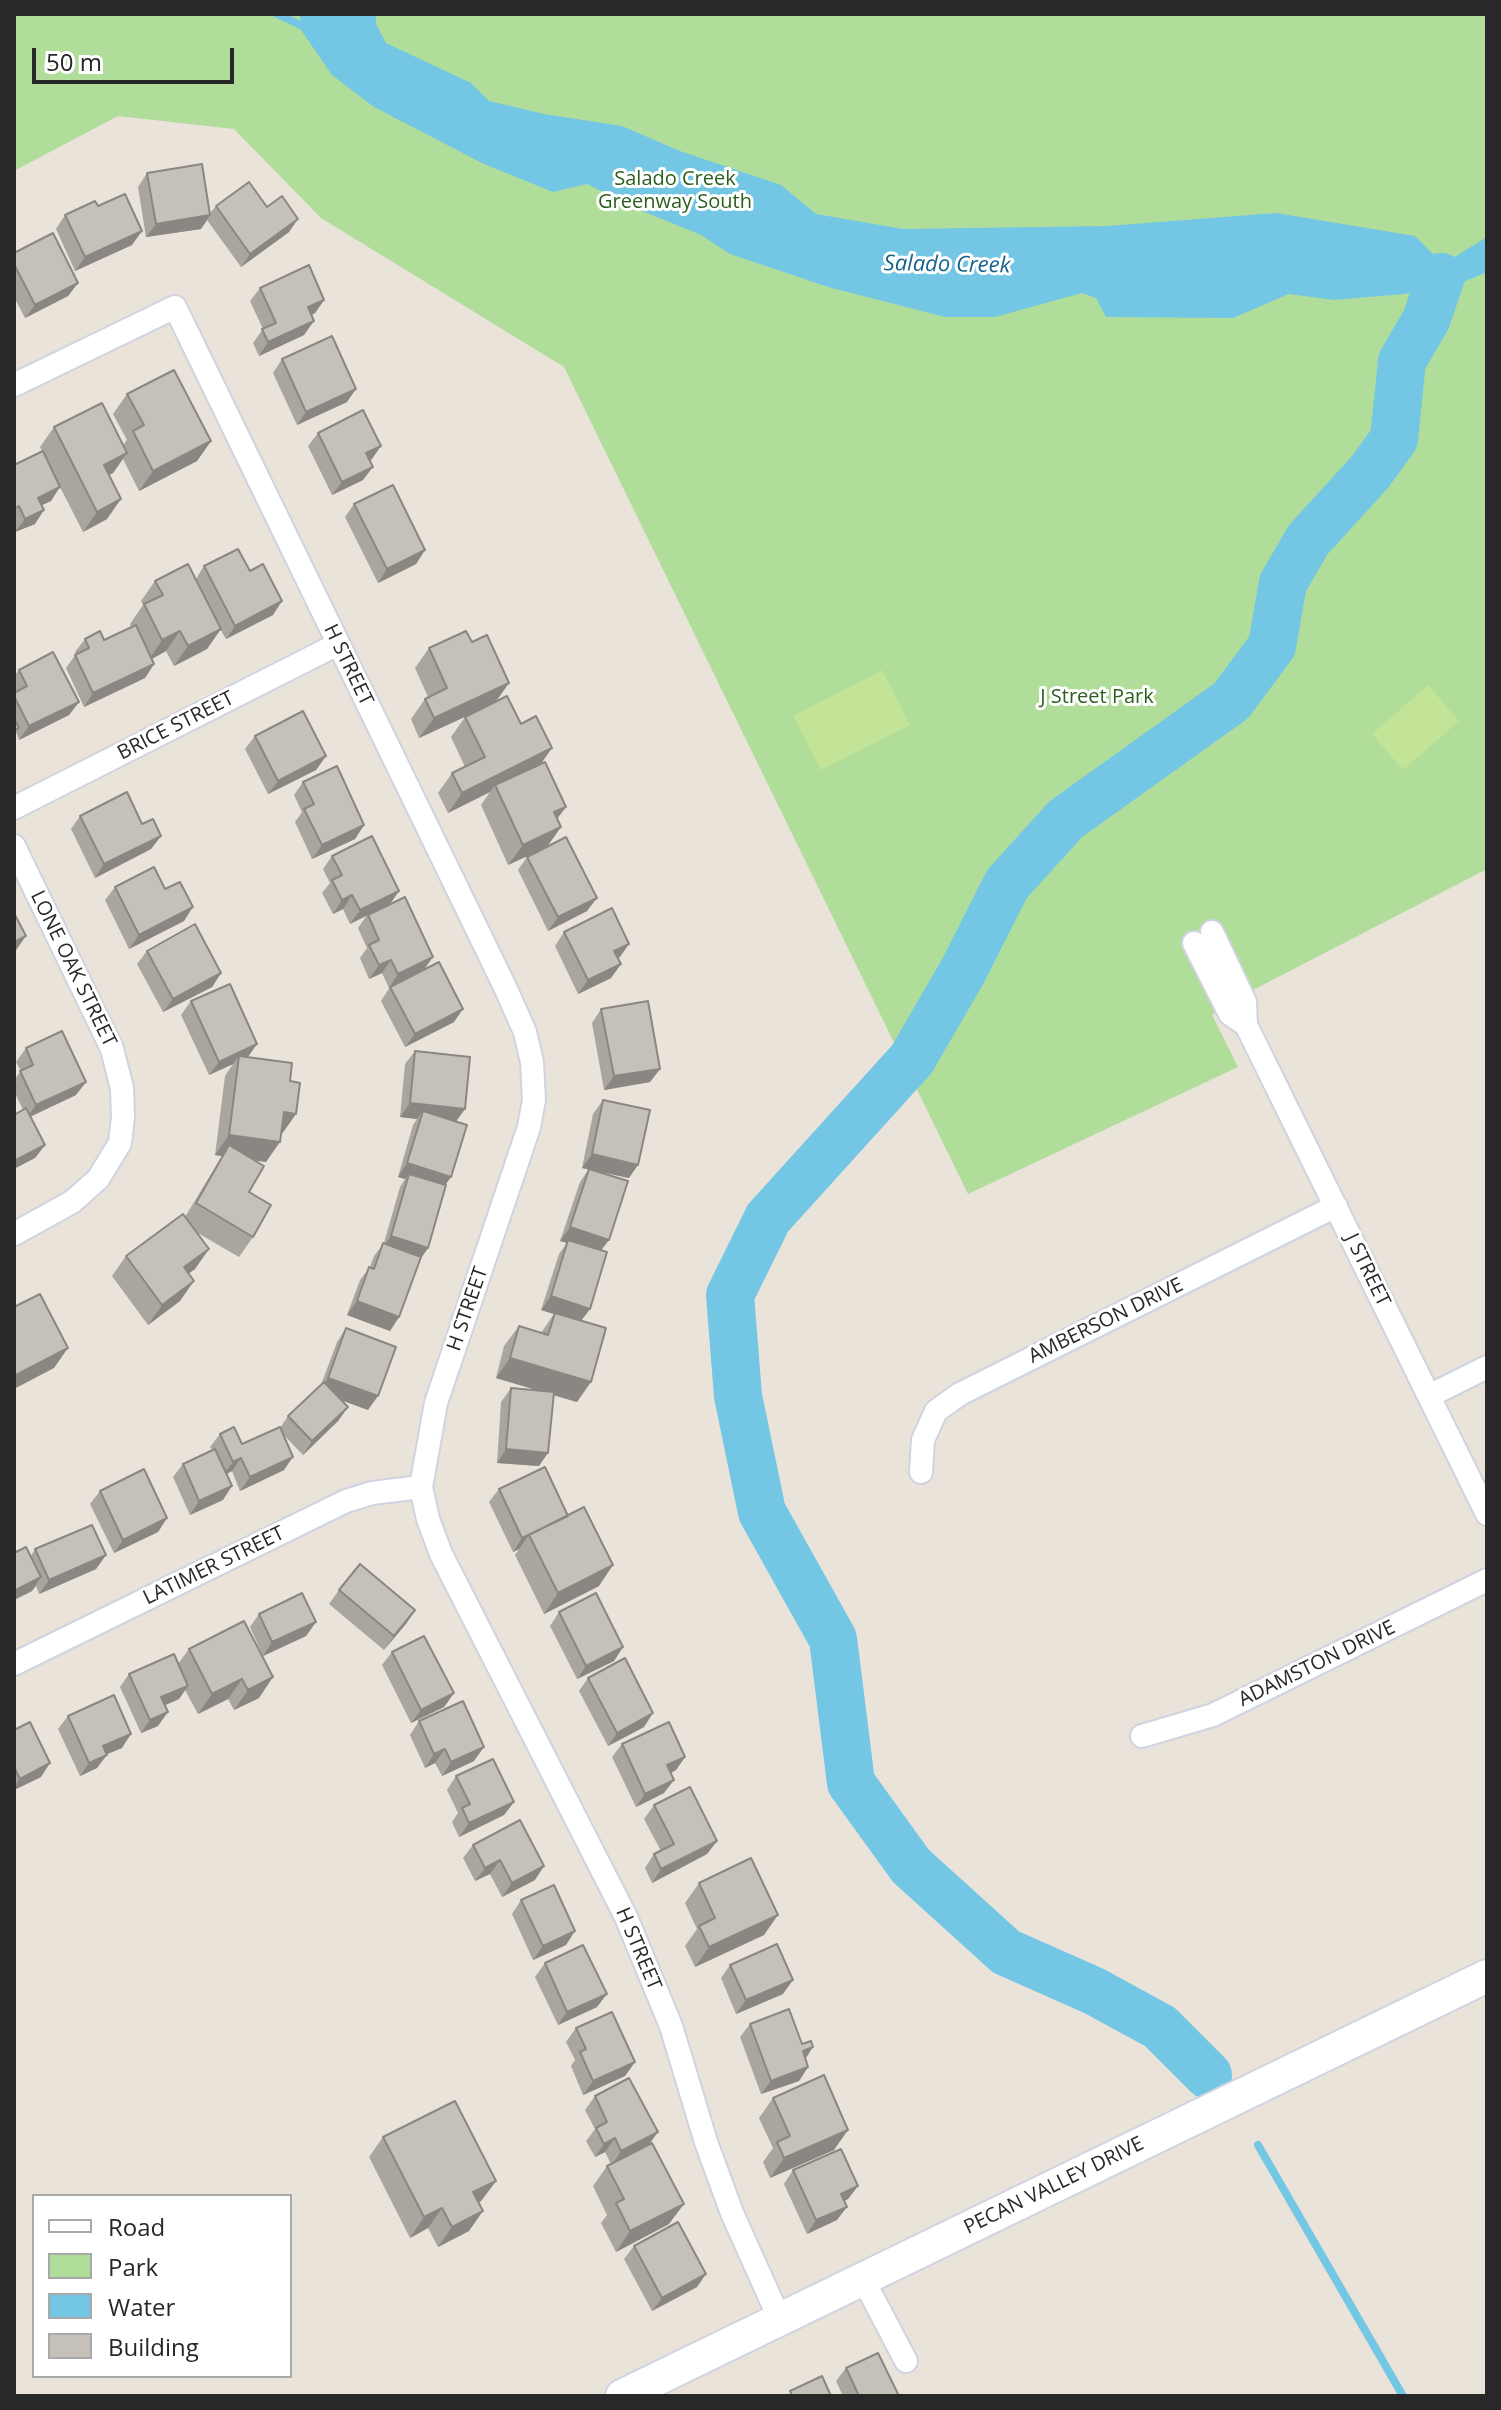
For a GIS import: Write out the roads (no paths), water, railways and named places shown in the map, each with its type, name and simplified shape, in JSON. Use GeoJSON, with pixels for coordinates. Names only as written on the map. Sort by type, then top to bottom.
{"type":"FeatureCollection","features":[{"type":"Feature","properties":{"kind":"main road","name":"PECAN VALLEY DRIVE"},"geometry":{"type":"LineString","coordinates":[[622,2396],[1487,1976]]}},
{"type":"Feature","properties":{"kind":"street","name":"H STREET"},"geometry":{"type":"LineString","coordinates":[[14,385],[175,307],[525,1032],[532,1062],[534,1100],[529,1127],[436,1403],[421,1487],[428,1519],[441,1554],[626,1917],[671,2026],[706,2142],[732,2213],[780,2320]]}},
{"type":"Feature","properties":{"kind":"street","name":"BRICE STREET"},"geometry":{"type":"LineString","coordinates":[[14,808],[338,644]]}},
{"type":"Feature","properties":{"kind":"street","name":"LONE OAK STREET"},"geometry":{"type":"LineString","coordinates":[[14,846],[112,1049],[122,1088],[123,1117],[120,1143],[98,1179],[72,1202],[14,1234]]}},
{"type":"Feature","properties":{"kind":"street","name":"J STREET"},"geometry":{"type":"LineString","coordinates":[[1203,938],[1245,1002],[1246,1025],[1487,1514]]}},
{"type":"Feature","properties":{"kind":"street","name":"AMBERSON DRIVE"},"geometry":{"type":"LineString","coordinates":[[921,1472],[923,1440],[936,1411],[960,1394],[1336,1206]]}},
{"type":"Feature","properties":{"kind":"street"},"geometry":{"type":"LineString","coordinates":[[1429,1396],[1487,1367]]}},
{"type":"Feature","properties":{"kind":"street","name":"LATIMER STREET"},"geometry":{"type":"LineString","coordinates":[[14,1664],[346,1501],[372,1493],[421,1487]]}},
{"type":"Feature","properties":{"kind":"street","name":"ADAMSTON DRIVE"},"geometry":{"type":"LineString","coordinates":[[1142,1736],[1213,1715],[1487,1580]]}},
{"type":"Feature","properties":{"kind":"street"},"geometry":{"type":"LineString","coordinates":[[863,2279],[906,2361]]}},
{"type":"Feature","properties":{"kind":"water","name":"Salado Creek"},"geometry":{"type":"Polygon","coordinates":[[[300,14],[376,14],[376,24],[386,43],[471,83],[489,101],[544,114],[622,126],[680,151],[781,185],[816,214],[903,229],[1107,226],[1276,213],[1415,236],[1436,257],[1453,258],[1487,237],[1487,272],[1459,284],[1404,294],[1334,300],[1289,294],[1233,318],[1106,317],[1096,298],[1082,293],[995,317],[945,317],[828,287],[730,254],[701,235],[587,184],[553,192],[484,164],[374,107],[332,75],[301,30],[300,14]]]}},
{"type":"Feature","properties":{"kind":"waterway"},"geometry":{"type":"LineString","coordinates":[[277,14],[309,29]]}},
{"type":"Feature","properties":{"kind":"waterway"},"geometry":{"type":"LineString","coordinates":[[1208,2075],[1160,2027],[1094,1991],[1006,1952],[911,1866],[851,1783],[833,1639],[762,1512],[738,1396],[730,1295],[768,1218],[912,1059],[963,971],[1007,884],[1066,819],[1231,701],[1272,646],[1283,583],[1308,540],[1370,472],[1394,439],[1402,361],[1426,320],[1441,277]]}},
{"type":"Feature","properties":{"kind":"waterway"},"geometry":{"type":"LineString","coordinates":[[1258,2145],[1403,2396]]}},
{"type":"Feature","properties":{"kind":"park label","name":"Salado Creek Greenway South"},"geometry":{"type":"Point","coordinates":[675,190]}},
{"type":"Feature","properties":{"kind":"park label","name":"J Street Park"},"geometry":{"type":"Point","coordinates":[1097,697]}}]}
